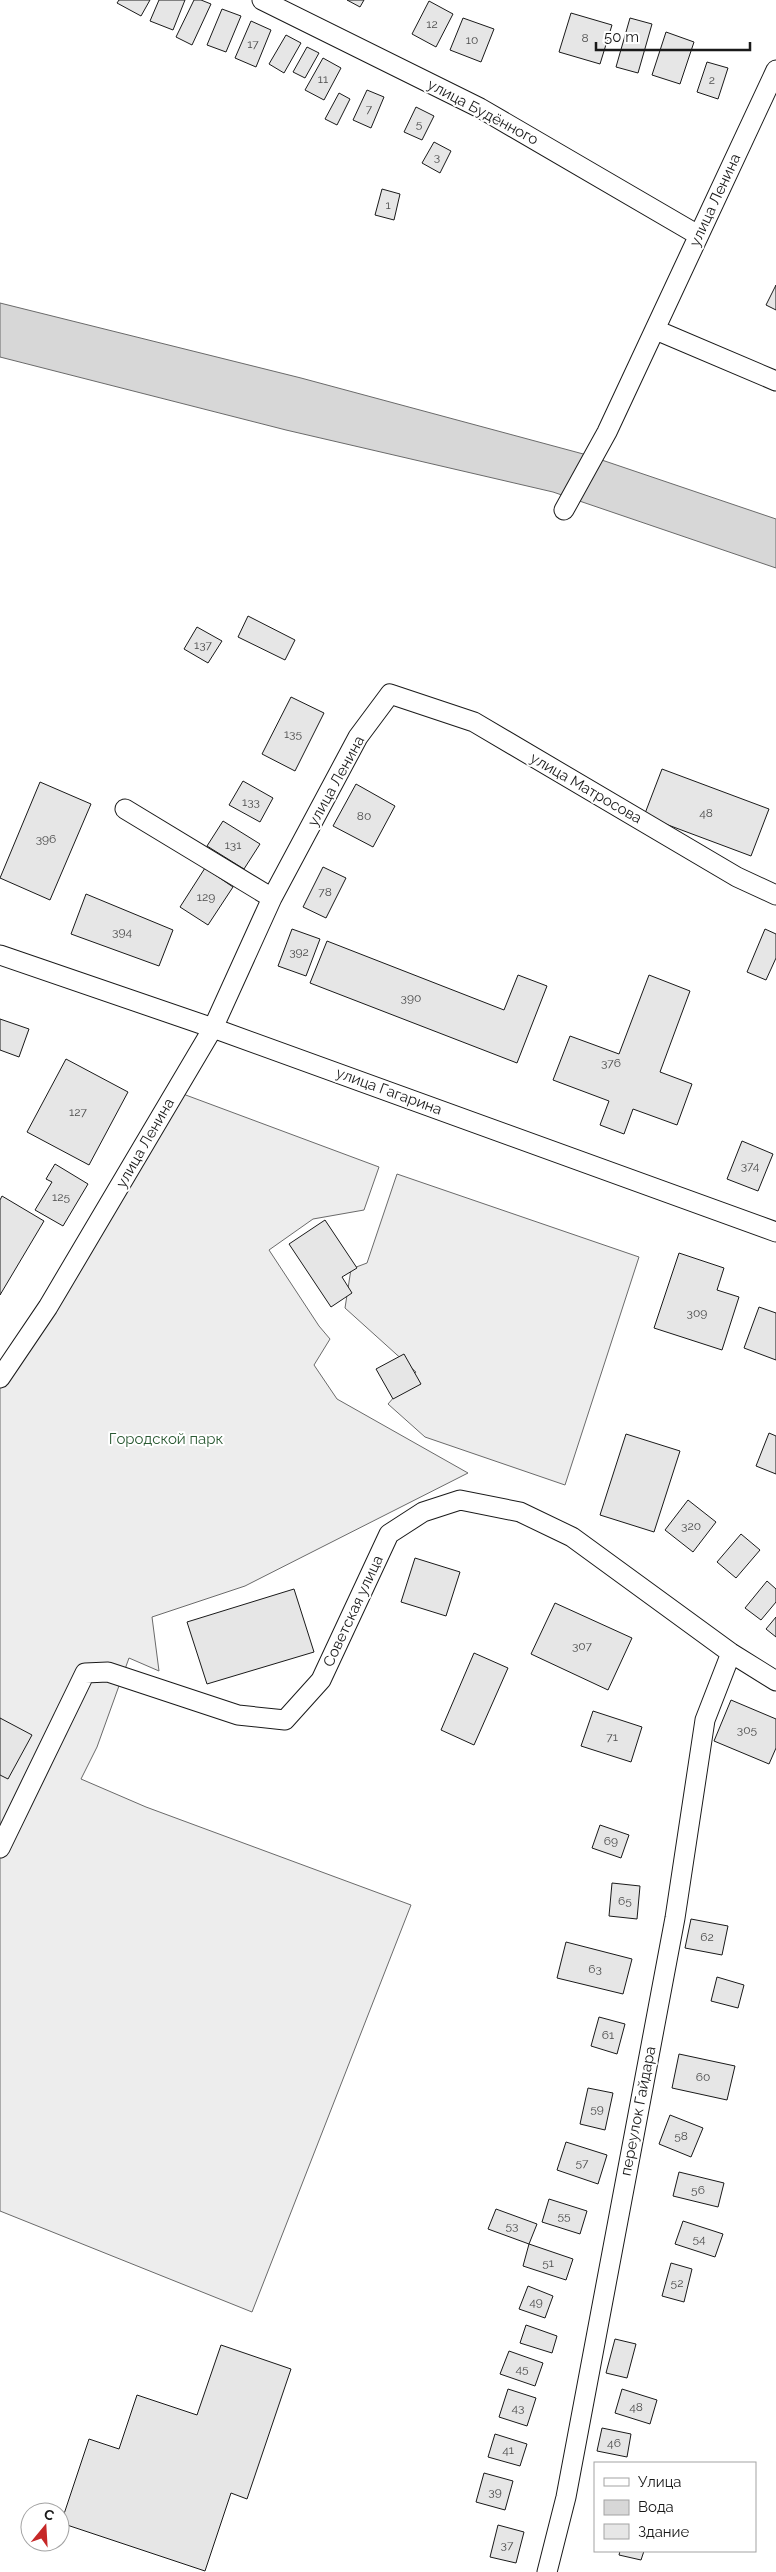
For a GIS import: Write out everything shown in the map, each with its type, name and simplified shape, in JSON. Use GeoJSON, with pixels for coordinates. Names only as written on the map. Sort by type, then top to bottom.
{"type":"FeatureCollection","features":[{"type":"Feature","properties":{"kind":"street","name":"улица Будённого"},"geometry":{"type":"LineString","coordinates":[[262,0],[480,108],[698,235]]}},
{"type":"Feature","properties":{"kind":"street","name":"улица Ленина"},"geometry":{"type":"LineString","coordinates":[[564,510],[607,432],[776,70]]}},
{"type":"Feature","properties":{"kind":"street"},"geometry":{"type":"LineString","coordinates":[[656,330],[776,381]]}},
{"type":"Feature","properties":{"kind":"street","name":"улица Ленина"},"geometry":{"type":"LineString","coordinates":[[0,1378],[48,1308],[213,1028],[272,898],[358,738],[390,694]]}},
{"type":"Feature","properties":{"kind":"street","name":"улица Матросова"},"geometry":{"type":"LineString","coordinates":[[390,694],[474,722],[737,877],[776,895]]}},
{"type":"Feature","properties":{"kind":"street"},"geometry":{"type":"LineString","coordinates":[[125,809],[272,898]]}},
{"type":"Feature","properties":{"kind":"street","name":"улица Гагарина"},"geometry":{"type":"LineString","coordinates":[[0,955],[213,1028],[776,1232]]}},
{"type":"Feature","properties":{"kind":"street","name":"Советская улица"},"geometry":{"type":"LineString","coordinates":[[0,1848],[85,1673],[108,1672],[238,1715],[286,1720],[321,1680],[389,1534],[423,1512],[460,1500],[520,1512],[572,1537],[732,1653],[776,1681]]}},
{"type":"Feature","properties":{"kind":"street","name":"переулок Гайдара"},"geometry":{"type":"LineString","coordinates":[[547,2572],[566,2497],[675,1918],[705,1720],[732,1653]]}},
{"type":"Feature","properties":{"kind":"shaded area"},"geometry":{"type":"Polygon","coordinates":[[[183,1094],[379,1167],[364,1210],[313,1219],[269,1250],[319,1326],[330,1339],[314,1365],[337,1399],[468,1473],[245,1586],[152,1617],[159,1671],[129,1658],[97,1747],[81,1779],[146,1807],[411,1905],[252,2312],[0,2211],[0,1381],[183,1094]]]}},
{"type":"Feature","properties":{"kind":"shaded area"},"geometry":{"type":"Polygon","coordinates":[[[397,1174],[639,1257],[565,1485],[425,1437],[388,1404],[416,1372],[345,1308],[351,1269],[367,1263],[397,1174]]]}},
{"type":"Feature","properties":{"kind":"water"},"geometry":{"type":"Polygon","coordinates":[[[0,303],[301,378],[587,455],[776,519],[776,568],[553,492],[286,430],[0,357],[0,303]]]}},
{"type":"Feature","properties":{"kind":"building"},"geometry":{"type":"Polygon","coordinates":[[[119,0],[150,0],[141,16],[117,3],[119,0]]]}},
{"type":"Feature","properties":{"kind":"building"},"geometry":{"type":"Polygon","coordinates":[[[159,0],[185,0],[173,30],[150,21],[159,0]]]}},
{"type":"Feature","properties":{"kind":"building"},"geometry":{"type":"Polygon","coordinates":[[[194,0],[201,0],[211,4],[192,45],[176,37],[194,0]]]}},
{"type":"Feature","properties":{"kind":"building"},"geometry":{"type":"Polygon","coordinates":[[[347,0],[364,0],[360,7],[347,0]]]}},
{"type":"Feature","properties":{"kind":"building"},"geometry":{"type":"Polygon","coordinates":[[[429,1],[453,14],[436,47],[412,34],[429,1]]]}},
{"type":"Feature","properties":{"kind":"building"},"geometry":{"type":"Polygon","coordinates":[[[222,9],[241,16],[226,52],[207,45],[222,9]]]}},
{"type":"Feature","properties":{"kind":"building"},"geometry":{"type":"Polygon","coordinates":[[[571,13],[612,25],[600,64],[559,52],[571,13]]]}},
{"type":"Feature","properties":{"kind":"building"},"geometry":{"type":"Polygon","coordinates":[[[463,18],[494,29],[481,62],[450,50],[463,18]]]}},
{"type":"Feature","properties":{"kind":"building"},"geometry":{"type":"Polygon","coordinates":[[[630,18],[652,24],[638,73],[616,67],[630,18]]]}},
{"type":"Feature","properties":{"kind":"building"},"geometry":{"type":"Polygon","coordinates":[[[251,21],[271,30],[256,67],[235,58],[251,21]]]}},
{"type":"Feature","properties":{"kind":"building"},"geometry":{"type":"Polygon","coordinates":[[[666,32],[694,42],[680,84],[652,75],[666,32]]]}},
{"type":"Feature","properties":{"kind":"building"},"geometry":{"type":"Polygon","coordinates":[[[286,35],[301,43],[284,73],[269,64],[286,35]]]}},
{"type":"Feature","properties":{"kind":"building"},"geometry":{"type":"Polygon","coordinates":[[[307,47],[319,53],[305,78],[293,72],[307,47]]]}},
{"type":"Feature","properties":{"kind":"building"},"geometry":{"type":"Polygon","coordinates":[[[323,58],[341,68],[324,100],[305,90],[323,58]]]}},
{"type":"Feature","properties":{"kind":"building"},"geometry":{"type":"Polygon","coordinates":[[[707,62],[728,68],[718,99],[697,92],[707,62]]]}},
{"type":"Feature","properties":{"kind":"building"},"geometry":{"type":"Polygon","coordinates":[[[367,90],[384,97],[371,128],[353,120],[367,90]]]}},
{"type":"Feature","properties":{"kind":"building"},"geometry":{"type":"Polygon","coordinates":[[[339,93],[350,99],[337,125],[325,119],[339,93]]]}},
{"type":"Feature","properties":{"kind":"building"},"geometry":{"type":"Polygon","coordinates":[[[416,107],[434,116],[422,140],[404,132],[416,107]]]}},
{"type":"Feature","properties":{"kind":"building"},"geometry":{"type":"Polygon","coordinates":[[[434,142],[451,151],[440,173],[422,163],[434,142]]]}},
{"type":"Feature","properties":{"kind":"building"},"geometry":{"type":"Polygon","coordinates":[[[382,189],[400,194],[394,220],[375,215],[382,189]]]}},
{"type":"Feature","properties":{"kind":"building"},"geometry":{"type":"Polygon","coordinates":[[[776,285],[776,310],[766,305],[776,285]]]}},
{"type":"Feature","properties":{"kind":"building"},"geometry":{"type":"Polygon","coordinates":[[[248,616],[295,640],[285,660],[238,637],[248,616]]]}},
{"type":"Feature","properties":{"kind":"building"},"geometry":{"type":"Polygon","coordinates":[[[197,627],[222,641],[208,663],[184,649],[197,627]]]}},
{"type":"Feature","properties":{"kind":"building"},"geometry":{"type":"Polygon","coordinates":[[[291,697],[324,713],[295,771],[262,754],[291,697]]]}},
{"type":"Feature","properties":{"kind":"building"},"geometry":{"type":"Polygon","coordinates":[[[662,769],[769,809],[751,856],[644,816],[662,769]]]}},
{"type":"Feature","properties":{"kind":"building"},"geometry":{"type":"Polygon","coordinates":[[[243,781],[273,798],[260,822],[229,805],[243,781]]]}},
{"type":"Feature","properties":{"kind":"building"},"geometry":{"type":"Polygon","coordinates":[[[40,782],[91,804],[50,900],[0,878],[40,782]]]}},
{"type":"Feature","properties":{"kind":"building"},"geometry":{"type":"Polygon","coordinates":[[[356,784],[395,806],[373,847],[333,826],[356,784]]]}},
{"type":"Feature","properties":{"kind":"building"},"geometry":{"type":"Polygon","coordinates":[[[223,821],[260,844],[244,869],[207,846],[223,821]]]}},
{"type":"Feature","properties":{"kind":"building"},"geometry":{"type":"Polygon","coordinates":[[[323,867],[346,878],[326,918],[303,907],[323,867]]]}},
{"type":"Feature","properties":{"kind":"building"},"geometry":{"type":"Polygon","coordinates":[[[205,868],[233,887],[208,925],[180,907],[205,868]]]}},
{"type":"Feature","properties":{"kind":"building"},"geometry":{"type":"Polygon","coordinates":[[[86,894],[173,930],[159,966],[71,934],[86,894]]]}},
{"type":"Feature","properties":{"kind":"building"},"geometry":{"type":"Polygon","coordinates":[[[292,929],[320,939],[306,976],[278,966],[292,929]]]}},
{"type":"Feature","properties":{"kind":"building"},"geometry":{"type":"Polygon","coordinates":[[[765,929],[776,934],[776,958],[766,980],[747,972],[765,929]]]}},
{"type":"Feature","properties":{"kind":"building"},"geometry":{"type":"Polygon","coordinates":[[[327,941],[504,1010],[518,975],[547,986],[517,1063],[310,983],[327,941]]]}},
{"type":"Feature","properties":{"kind":"building"},"geometry":{"type":"Polygon","coordinates":[[[649,975],[690,991],[660,1072],[692,1084],[677,1125],[633,1109],[624,1134],[600,1125],[609,1101],[553,1080],[570,1036],[619,1054],[649,975]]]}},
{"type":"Feature","properties":{"kind":"building"},"geometry":{"type":"Polygon","coordinates":[[[0,1019],[29,1029],[19,1057],[0,1050],[0,1019]]]}},
{"type":"Feature","properties":{"kind":"building"},"geometry":{"type":"Polygon","coordinates":[[[66,1059],[128,1092],[89,1165],[27,1132],[66,1059]]]}},
{"type":"Feature","properties":{"kind":"building"},"geometry":{"type":"Polygon","coordinates":[[[742,1141],[773,1154],[758,1191],[727,1179],[742,1141]]]}},
{"type":"Feature","properties":{"kind":"building"},"geometry":{"type":"Polygon","coordinates":[[[55,1164],[88,1184],[63,1226],[35,1210],[52,1182],[46,1179],[55,1164]]]}},
{"type":"Feature","properties":{"kind":"building"},"geometry":{"type":"Polygon","coordinates":[[[2,1196],[44,1221],[0,1295],[0,1200],[2,1196]]]}},
{"type":"Feature","properties":{"kind":"building"},"geometry":{"type":"Polygon","coordinates":[[[325,1220],[357,1268],[342,1277],[352,1293],[331,1307],[289,1244],[325,1220]]]}},
{"type":"Feature","properties":{"kind":"building"},"geometry":{"type":"Polygon","coordinates":[[[679,1253],[724,1268],[717,1290],[739,1297],[722,1350],[654,1328],[679,1253]]]}},
{"type":"Feature","properties":{"kind":"building"},"geometry":{"type":"Polygon","coordinates":[[[759,1307],[776,1313],[776,1360],[744,1348],[759,1307]]]}},
{"type":"Feature","properties":{"kind":"building"},"geometry":{"type":"Polygon","coordinates":[[[404,1354],[421,1384],[393,1399],[376,1369],[404,1354]]]}},
{"type":"Feature","properties":{"kind":"building"},"geometry":{"type":"Polygon","coordinates":[[[769,1433],[776,1436],[776,1474],[756,1466],[769,1433]]]}},
{"type":"Feature","properties":{"kind":"building"},"geometry":{"type":"Polygon","coordinates":[[[626,1434],[680,1451],[654,1532],[600,1515],[626,1434]]]}},
{"type":"Feature","properties":{"kind":"building"},"geometry":{"type":"Polygon","coordinates":[[[688,1500],[716,1522],[693,1552],[665,1530],[688,1500]]]}},
{"type":"Feature","properties":{"kind":"building"},"geometry":{"type":"Polygon","coordinates":[[[741,1534],[760,1550],[736,1578],[717,1562],[741,1534]]]}},
{"type":"Feature","properties":{"kind":"building"},"geometry":{"type":"Polygon","coordinates":[[[415,1558],[460,1572],[446,1616],[401,1602],[415,1558]]]}},
{"type":"Feature","properties":{"kind":"building"},"geometry":{"type":"Polygon","coordinates":[[[767,1581],[776,1589],[776,1602],[761,1620],[745,1608],[767,1581]]]}},
{"type":"Feature","properties":{"kind":"building"},"geometry":{"type":"Polygon","coordinates":[[[294,1589],[314,1652],[207,1684],[187,1622],[294,1589]]]}},
{"type":"Feature","properties":{"kind":"building"},"geometry":{"type":"Polygon","coordinates":[[[555,1603],[632,1638],[608,1690],[531,1654],[555,1603]]]}},
{"type":"Feature","properties":{"kind":"building"},"geometry":{"type":"Polygon","coordinates":[[[776,1617],[776,1637],[766,1629],[776,1617]]]}},
{"type":"Feature","properties":{"kind":"building"},"geometry":{"type":"Polygon","coordinates":[[[474,1653],[508,1668],[474,1745],[441,1730],[474,1653]]]}},
{"type":"Feature","properties":{"kind":"building"},"geometry":{"type":"Polygon","coordinates":[[[731,1700],[776,1719],[776,1748],[769,1764],[714,1741],[731,1700]]]}},
{"type":"Feature","properties":{"kind":"building"},"geometry":{"type":"Polygon","coordinates":[[[593,1711],[642,1727],[631,1762],[581,1746],[593,1711]]]}},
{"type":"Feature","properties":{"kind":"building"},"geometry":{"type":"Polygon","coordinates":[[[0,1718],[32,1735],[8,1779],[0,1775],[0,1718]]]}},
{"type":"Feature","properties":{"kind":"building"},"geometry":{"type":"Polygon","coordinates":[[[600,1825],[629,1835],[621,1858],[592,1848],[600,1825]]]}},
{"type":"Feature","properties":{"kind":"building"},"geometry":{"type":"Polygon","coordinates":[[[612,1883],[640,1886],[637,1919],[609,1916],[612,1883]]]}},
{"type":"Feature","properties":{"kind":"building"},"geometry":{"type":"Polygon","coordinates":[[[691,1919],[728,1926],[722,1955],[685,1948],[691,1919]]]}},
{"type":"Feature","properties":{"kind":"building"},"geometry":{"type":"Polygon","coordinates":[[[566,1942],[632,1959],[623,1994],[557,1978],[566,1942]]]}},
{"type":"Feature","properties":{"kind":"building"},"geometry":{"type":"Polygon","coordinates":[[[717,1977],[744,1985],[738,2008],[711,2001],[717,1977]]]}},
{"type":"Feature","properties":{"kind":"building"},"geometry":{"type":"Polygon","coordinates":[[[599,2017],[625,2024],[617,2054],[591,2046],[599,2017]]]}},
{"type":"Feature","properties":{"kind":"building"},"geometry":{"type":"Polygon","coordinates":[[[679,2054],[735,2066],[727,2100],[672,2088],[679,2054]]]}},
{"type":"Feature","properties":{"kind":"building"},"geometry":{"type":"Polygon","coordinates":[[[588,2088],[613,2093],[605,2130],[580,2124],[588,2088]]]}},
{"type":"Feature","properties":{"kind":"building"},"geometry":{"type":"Polygon","coordinates":[[[670,2115],[703,2128],[691,2157],[659,2144],[670,2115]]]}},
{"type":"Feature","properties":{"kind":"building"},"geometry":{"type":"Polygon","coordinates":[[[566,2142],[607,2155],[598,2184],[557,2170],[566,2142]]]}},
{"type":"Feature","properties":{"kind":"building"},"geometry":{"type":"Polygon","coordinates":[[[679,2172],[724,2183],[718,2207],[673,2196],[679,2172]]]}},
{"type":"Feature","properties":{"kind":"building"},"geometry":{"type":"Polygon","coordinates":[[[549,2199],[587,2211],[580,2234],[542,2222],[549,2199]]]}},
{"type":"Feature","properties":{"kind":"building"},"geometry":{"type":"Polygon","coordinates":[[[496,2209],[537,2224],[529,2244],[488,2229],[496,2209]]]}},
{"type":"Feature","properties":{"kind":"building"},"geometry":{"type":"Polygon","coordinates":[[[683,2221],[723,2234],[715,2257],[675,2244],[683,2221]]]}},
{"type":"Feature","properties":{"kind":"building"},"geometry":{"type":"Polygon","coordinates":[[[529,2244],[573,2259],[566,2280],[523,2266],[529,2244]]]}},
{"type":"Feature","properties":{"kind":"building"},"geometry":{"type":"Polygon","coordinates":[[[671,2263],[692,2269],[684,2302],[662,2296],[671,2263]]]}},
{"type":"Feature","properties":{"kind":"building"},"geometry":{"type":"Polygon","coordinates":[[[528,2286],[553,2296],[545,2318],[519,2309],[528,2286]]]}},
{"type":"Feature","properties":{"kind":"building"},"geometry":{"type":"Polygon","coordinates":[[[526,2325],[557,2336],[552,2353],[520,2343],[526,2325]]]}},
{"type":"Feature","properties":{"kind":"building"},"geometry":{"type":"Polygon","coordinates":[[[615,2339],[636,2344],[627,2378],[606,2373],[615,2339]]]}},
{"type":"Feature","properties":{"kind":"building"},"geometry":{"type":"Polygon","coordinates":[[[221,2345],[291,2369],[247,2499],[231,2493],[205,2571],[70,2526],[70,2502],[68,2502],[89,2439],[119,2449],[137,2395],[197,2415],[221,2345]]]}},
{"type":"Feature","properties":{"kind":"building"},"geometry":{"type":"Polygon","coordinates":[[[509,2351],[543,2363],[535,2386],[500,2374],[509,2351]]]}},
{"type":"Feature","properties":{"kind":"building"},"geometry":{"type":"Polygon","coordinates":[[[508,2389],[536,2398],[527,2426],[499,2417],[508,2389]]]}},
{"type":"Feature","properties":{"kind":"building"},"geometry":{"type":"Polygon","coordinates":[[[622,2389],[657,2400],[650,2424],[615,2413],[622,2389]]]}},
{"type":"Feature","properties":{"kind":"building"},"geometry":{"type":"Polygon","coordinates":[[[602,2428],[631,2434],[627,2457],[597,2451],[602,2428]]]}},
{"type":"Feature","properties":{"kind":"building"},"geometry":{"type":"Polygon","coordinates":[[[495,2434],[527,2444],[520,2466],[488,2457],[495,2434]]]}},
{"type":"Feature","properties":{"kind":"building"},"geometry":{"type":"Polygon","coordinates":[[[484,2473],[513,2481],[505,2510],[476,2502],[484,2473]]]}},
{"type":"Feature","properties":{"kind":"building"},"geometry":{"type":"Polygon","coordinates":[[[498,2525],[524,2532],[516,2563],[490,2557],[498,2525]]]}},
{"type":"Feature","properties":{"kind":"building"},"geometry":{"type":"Polygon","coordinates":[[[620,2552],[644,2552],[641,2560],[619,2555],[620,2552]]]}},
{"type":"Feature","properties":{"kind":"park label","name":"Городской парк"},"geometry":{"type":"Point","coordinates":[166,1439]}}]}
